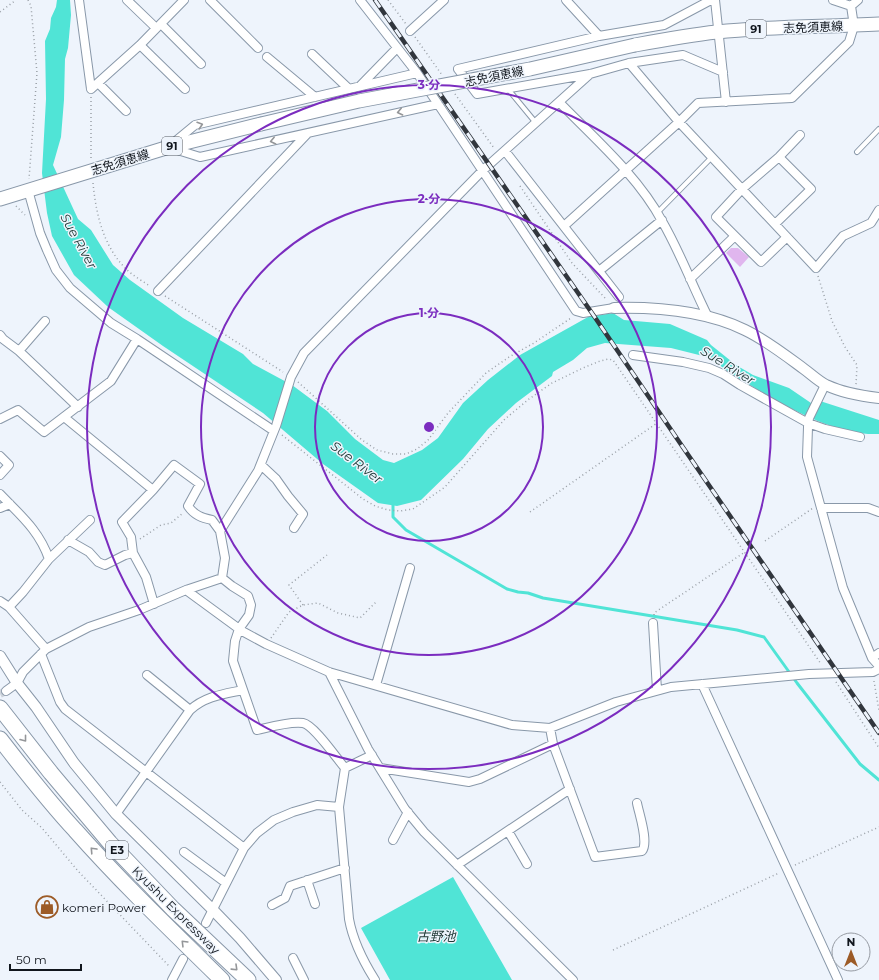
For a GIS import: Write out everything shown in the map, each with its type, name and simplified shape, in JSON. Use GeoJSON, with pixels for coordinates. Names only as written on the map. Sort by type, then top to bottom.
{"type":"FeatureCollection","features":[{"type":"Feature","properties":{"kind":"highway","name":"Kyushu Expressway"},"geometry":{"type":"LineString","coordinates":[[0,708],[51,773],[110,843],[173,909],[248,980]]}},
{"type":"Feature","properties":{"kind":"highway","name":"Kyushu Expressway"},"geometry":{"type":"LineString","coordinates":[[0,739],[34,783],[74,830],[128,888],[222,980]]}},
{"type":"Feature","properties":{"kind":"main road","name":"志免須恵線"},"geometry":{"type":"LineString","coordinates":[[3,198],[169,147],[261,124],[359,101],[530,69],[635,45],[678,37],[718,32],[802,26],[854,26],[879,24]]}},
{"type":"Feature","properties":{"kind":"street"},"geometry":{"type":"LineString","coordinates":[[79,0],[91,89]]}},
{"type":"Feature","properties":{"kind":"street"},"geometry":{"type":"LineString","coordinates":[[127,0],[201,64]]}},
{"type":"Feature","properties":{"kind":"street"},"geometry":{"type":"LineString","coordinates":[[91,89],[140,44],[183,0]]}},
{"type":"Feature","properties":{"kind":"street"},"geometry":{"type":"LineString","coordinates":[[210,0],[258,48]]}},
{"type":"Feature","properties":{"kind":"street"},"geometry":{"type":"LineString","coordinates":[[360,0],[417,73],[576,311],[583,313],[614,308],[636,307],[708,316],[746,330],[769,344],[824,387],[856,395],[879,398]]}},
{"type":"Feature","properties":{"kind":"street"},"geometry":{"type":"LineString","coordinates":[[410,31],[444,0]]}},
{"type":"Feature","properties":{"kind":"street"},"geometry":{"type":"LineString","coordinates":[[566,0],[599,36]]}},
{"type":"Feature","properties":{"kind":"street"},"geometry":{"type":"LineString","coordinates":[[722,72],[683,55],[629,63],[590,74],[477,94],[458,69],[599,36],[664,25],[711,0],[718,32],[726,102]]}},
{"type":"Feature","properties":{"kind":"street"},"geometry":{"type":"LineString","coordinates":[[833,0],[851,6]]}},
{"type":"Feature","properties":{"kind":"street"},"geometry":{"type":"LineString","coordinates":[[851,6],[858,0]]}},
{"type":"Feature","properties":{"kind":"street"},"geometry":{"type":"LineString","coordinates":[[564,226],[698,103],[792,98],[849,42],[854,26],[851,6]]}},
{"type":"Feature","properties":{"kind":"street"},"geometry":{"type":"LineString","coordinates":[[140,44],[185,90]]}},
{"type":"Feature","properties":{"kind":"street"},"geometry":{"type":"LineString","coordinates":[[360,87],[397,48]]}},
{"type":"Feature","properties":{"kind":"street"},"geometry":{"type":"LineString","coordinates":[[312,54],[349,89]]}},
{"type":"Feature","properties":{"kind":"street"},"geometry":{"type":"LineString","coordinates":[[267,57],[315,97]]}},
{"type":"Feature","properties":{"kind":"street"},"geometry":{"type":"LineString","coordinates":[[629,63],[679,122],[816,268],[843,236],[871,223],[879,210]]}},
{"type":"Feature","properties":{"kind":"street"},"geometry":{"type":"LineString","coordinates":[[169,147],[195,125],[417,73]]}},
{"type":"Feature","properties":{"kind":"street"},"geometry":{"type":"LineString","coordinates":[[220,531],[261,465],[275,429],[291,378],[304,353],[340,318],[482,171],[590,74]]}},
{"type":"Feature","properties":{"kind":"street"},"geometry":{"type":"LineString","coordinates":[[98,83],[126,111]]}},
{"type":"Feature","properties":{"kind":"street"},"geometry":{"type":"LineString","coordinates":[[559,102],[625,170],[644,192],[662,220],[708,316]]}},
{"type":"Feature","properties":{"kind":"street"},"geometry":{"type":"LineString","coordinates":[[169,147],[200,157],[438,104]]}},
{"type":"Feature","properties":{"kind":"street"},"geometry":{"type":"LineString","coordinates":[[158,291],[308,133]]}},
{"type":"Feature","properties":{"kind":"street"},"geometry":{"type":"LineString","coordinates":[[787,237],[760,262],[716,217],[742,189],[779,157],[800,135]]}},
{"type":"Feature","properties":{"kind":"street"},"geometry":{"type":"LineString","coordinates":[[505,151],[620,297]]}},
{"type":"Feature","properties":{"kind":"street"},"geometry":{"type":"LineString","coordinates":[[775,224],[811,188],[779,157]]}},
{"type":"Feature","properties":{"kind":"street"},"geometry":{"type":"LineString","coordinates":[[28,190],[40,233],[56,270],[70,288],[111,323],[275,429]]}},
{"type":"Feature","properties":{"kind":"street"},"geometry":{"type":"LineString","coordinates":[[599,271],[662,220]]}},
{"type":"Feature","properties":{"kind":"street"},"geometry":{"type":"LineString","coordinates":[[690,279],[735,236]]}},
{"type":"Feature","properties":{"kind":"street"},"geometry":{"type":"LineString","coordinates":[[19,351],[45,321]]}},
{"type":"Feature","properties":{"kind":"street"},"geometry":{"type":"LineString","coordinates":[[0,335],[78,407]]}},
{"type":"Feature","properties":{"kind":"street"},"geometry":{"type":"LineString","coordinates":[[0,418],[18,410],[44,432],[111,381],[137,339]]}},
{"type":"Feature","properties":{"kind":"street"},"geometry":{"type":"LineString","coordinates":[[633,356],[683,362],[709,368],[723,374],[740,385],[809,421],[839,433],[860,437]]}},
{"type":"Feature","properties":{"kind":"street"},"geometry":{"type":"LineString","coordinates":[[186,590],[239,629],[266,644],[328,672],[512,725],[550,728],[616,702],[671,687],[877,669],[876,655],[843,588],[807,457],[809,421],[824,387]]}},
{"type":"Feature","properties":{"kind":"street"},"geometry":{"type":"LineString","coordinates":[[64,418],[153,490]]}},
{"type":"Feature","properties":{"kind":"street"},"geometry":{"type":"LineString","coordinates":[[0,456],[9,465],[0,475]]}},
{"type":"Feature","properties":{"kind":"street"},"geometry":{"type":"LineString","coordinates":[[154,604],[146,577],[133,553],[131,537],[122,522],[153,490],[174,465],[200,484],[188,506],[189,508],[203,518],[212,520],[220,531],[225,558],[222,578]]}},
{"type":"Feature","properties":{"kind":"street"},"geometry":{"type":"LineString","coordinates":[[261,465],[276,479],[303,514],[294,528]]}},
{"type":"Feature","properties":{"kind":"street"},"geometry":{"type":"LineString","coordinates":[[0,494],[36,532],[49,559]]}},
{"type":"Feature","properties":{"kind":"street"},"geometry":{"type":"LineString","coordinates":[[0,508],[10,504]]}},
{"type":"Feature","properties":{"kind":"street"},"geometry":{"type":"LineString","coordinates":[[820,506],[868,508],[879,512]]}},
{"type":"Feature","properties":{"kind":"street"},"geometry":{"type":"LineString","coordinates":[[9,607],[49,559],[90,520]]}},
{"type":"Feature","properties":{"kind":"street"},"geometry":{"type":"LineString","coordinates":[[68,540],[90,552],[98,562],[106,565],[125,555],[133,553]]}},
{"type":"Feature","properties":{"kind":"street"},"geometry":{"type":"LineString","coordinates":[[376,685],[410,568]]}},
{"type":"Feature","properties":{"kind":"street"},"geometry":{"type":"LineString","coordinates":[[6,691],[17,683],[23,672],[43,652],[89,628],[125,616],[186,590],[222,578]]}},
{"type":"Feature","properties":{"kind":"street"},"geometry":{"type":"LineString","coordinates":[[222,578],[248,596],[251,604],[249,615],[239,629],[235,641],[233,661],[257,730],[293,723],[304,723],[313,728],[344,768],[339,807],[351,931],[363,960],[374,980]]}},
{"type":"Feature","properties":{"kind":"street"},"geometry":{"type":"LineString","coordinates":[[0,601],[9,607],[43,652],[60,702],[65,709],[244,848]]}},
{"type":"Feature","properties":{"kind":"street"},"geometry":{"type":"LineString","coordinates":[[653,623],[657,690]]}},
{"type":"Feature","properties":{"kind":"street"},"geometry":{"type":"LineString","coordinates":[[0,656],[17,683],[36,707],[74,763],[116,814],[240,938],[276,980]]}},
{"type":"Feature","properties":{"kind":"street"},"geometry":{"type":"LineString","coordinates":[[328,672],[372,755],[408,812],[424,832],[574,980]]}},
{"type":"Feature","properties":{"kind":"street"},"geometry":{"type":"LineString","coordinates":[[148,675],[190,710]]}},
{"type":"Feature","properties":{"kind":"street"},"geometry":{"type":"LineString","coordinates":[[702,684],[838,980]]}},
{"type":"Feature","properties":{"kind":"street"},"geometry":{"type":"LineString","coordinates":[[116,814],[190,710],[209,698],[243,690]]}},
{"type":"Feature","properties":{"kind":"street"},"geometry":{"type":"LineString","coordinates":[[550,728],[553,744],[595,857],[642,851],[645,848],[645,840],[637,803]]}},
{"type":"Feature","properties":{"kind":"street"},"geometry":{"type":"LineString","coordinates":[[380,768],[469,782],[480,779],[553,744]]}},
{"type":"Feature","properties":{"kind":"street"},"geometry":{"type":"LineString","coordinates":[[344,768],[372,755]]}},
{"type":"Feature","properties":{"kind":"street"},"geometry":{"type":"LineString","coordinates":[[457,865],[570,789]]}},
{"type":"Feature","properties":{"kind":"street"},"geometry":{"type":"LineString","coordinates":[[206,923],[244,848],[257,833],[274,820],[286,814],[317,805],[339,807]]}},
{"type":"Feature","properties":{"kind":"street"},"geometry":{"type":"LineString","coordinates":[[393,840],[408,812]]}},
{"type":"Feature","properties":{"kind":"street"},"geometry":{"type":"LineString","coordinates":[[508,830],[527,864]]}},
{"type":"Feature","properties":{"kind":"street"},"geometry":{"type":"LineString","coordinates":[[184,852],[226,883]]}},
{"type":"Feature","properties":{"kind":"street"},"geometry":{"type":"LineString","coordinates":[[272,905],[285,898],[290,886],[344,868]]}},
{"type":"Feature","properties":{"kind":"street"},"geometry":{"type":"LineString","coordinates":[[307,880],[315,904]]}},
{"type":"Feature","properties":{"kind":"street"},"geometry":{"type":"LineString","coordinates":[[293,958],[304,980]]}},
{"type":"Feature","properties":{"kind":"street"},"geometry":{"type":"LineString","coordinates":[[172,980],[183,959]]}},
{"type":"Feature","properties":{"kind":"lane"},"geometry":{"type":"LineString","coordinates":[[507,89],[536,123]]}},
{"type":"Feature","properties":{"kind":"lane"},"geometry":{"type":"LineString","coordinates":[[857,152],[879,129]]}},
{"type":"Feature","properties":{"kind":"lane"},"geometry":{"type":"LineString","coordinates":[[657,213],[712,157]]}},
{"type":"Feature","properties":{"kind":"path"},"geometry":{"type":"LineString","coordinates":[[0,12],[16,0]]}},
{"type":"Feature","properties":{"kind":"path"},"geometry":{"type":"LineString","coordinates":[[28,0],[31,6],[37,73],[28,190]]}},
{"type":"Feature","properties":{"kind":"path"},"geometry":{"type":"LineString","coordinates":[[87,172],[91,89]]}},
{"type":"Feature","properties":{"kind":"path"},"geometry":{"type":"LineString","coordinates":[[3,198],[29,218]]}},
{"type":"Feature","properties":{"kind":"path"},"geometry":{"type":"LineString","coordinates":[[816,268],[832,321],[845,347],[857,365],[856,395]]}},
{"type":"Feature","properties":{"kind":"path"},"geometry":{"type":"LineString","coordinates":[[291,378],[308,391],[362,440],[377,450],[393,454],[406,454],[417,449],[428,440],[448,413],[486,373],[509,357],[570,320],[576,311]]}},
{"type":"Feature","properties":{"kind":"path"},"geometry":{"type":"LineString","coordinates":[[275,429],[363,499],[375,506],[388,510],[400,511],[413,509],[445,487],[505,419],[529,400],[552,383],[582,368],[600,361],[608,359],[613,360],[824,668],[830,673],[879,748]]}},
{"type":"Feature","properties":{"kind":"path"},"geometry":{"type":"LineString","coordinates":[[530,512],[657,423]]}},
{"type":"Feature","properties":{"kind":"path"},"geometry":{"type":"LineString","coordinates":[[765,541],[820,506]]}},
{"type":"Feature","properties":{"kind":"path"},"geometry":{"type":"LineString","coordinates":[[132,544],[161,525],[171,523],[189,508]]}},
{"type":"Feature","properties":{"kind":"path"},"geometry":{"type":"LineString","coordinates":[[653,623],[654,613],[745,552]]}},
{"type":"Feature","properties":{"kind":"path"},"geometry":{"type":"LineString","coordinates":[[303,605],[289,585],[328,555]]}},
{"type":"Feature","properties":{"kind":"path"},"geometry":{"type":"LineString","coordinates":[[266,644],[289,612],[303,605],[318,603],[338,613],[360,618],[377,601]]}},
{"type":"Feature","properties":{"kind":"path"},"geometry":{"type":"LineString","coordinates":[[877,669],[879,711]]}},
{"type":"Feature","properties":{"kind":"path"},"geometry":{"type":"LineString","coordinates":[[0,782],[22,810],[42,828],[78,872],[170,967],[177,971]]}},
{"type":"Feature","properties":{"kind":"path"},"geometry":{"type":"LineString","coordinates":[[613,950],[879,827]]}},
{"type":"Feature","properties":{"kind":"shaded area"},"geometry":{"type":"Polygon","coordinates":[[[731,248],[738,248],[749,257],[740,267],[726,253],[731,248]]]}},
{"type":"Feature","properties":{"kind":"water","name":"Sue River"},"geometry":{"type":"Polygon","coordinates":[[[57,0],[70,0],[71,15],[68,48],[65,59],[61,137],[53,165],[78,219],[91,230],[113,265],[130,280],[183,318],[243,354],[253,364],[292,385],[327,411],[355,439],[383,460],[394,463],[422,450],[438,438],[463,403],[488,380],[520,355],[588,317],[613,313],[624,320],[670,324],[707,340],[736,365],[753,375],[789,388],[811,403],[820,401],[879,420],[879,434],[861,433],[842,429],[805,415],[769,396],[733,375],[712,360],[703,356],[671,348],[605,343],[587,348],[573,360],[553,372],[552,376],[516,403],[488,429],[463,459],[421,500],[397,506],[378,503],[323,464],[263,413],[108,307],[74,275],[52,236],[47,213],[42,173],[46,99],[45,41],[50,29],[51,18],[56,7],[57,0]]]}},
{"type":"Feature","properties":{"kind":"water","name":"古野池"},"geometry":{"type":"Polygon","coordinates":[[[453,877],[512,980],[390,980],[361,928],[453,877]]]}},
{"type":"Feature","properties":{"kind":"waterway"},"geometry":{"type":"LineString","coordinates":[[393,502],[393,517],[406,530],[507,589],[528,593],[543,598],[737,630],[764,637],[797,683],[860,764],[879,780]]}},
{"type":"Feature","properties":{"kind":"tunnel"},"geometry":{"type":"LineString","coordinates":[[0,694],[6,691]]}},
{"type":"Feature","properties":{"kind":"railway"},"geometry":{"type":"LineString","coordinates":[[375,0],[594,316],[879,733]]}},
{"type":"Feature","properties":{"kind":"place","name":"komeri Power"},"geometry":{"type":"Point","coordinates":[47,907]}}]}
